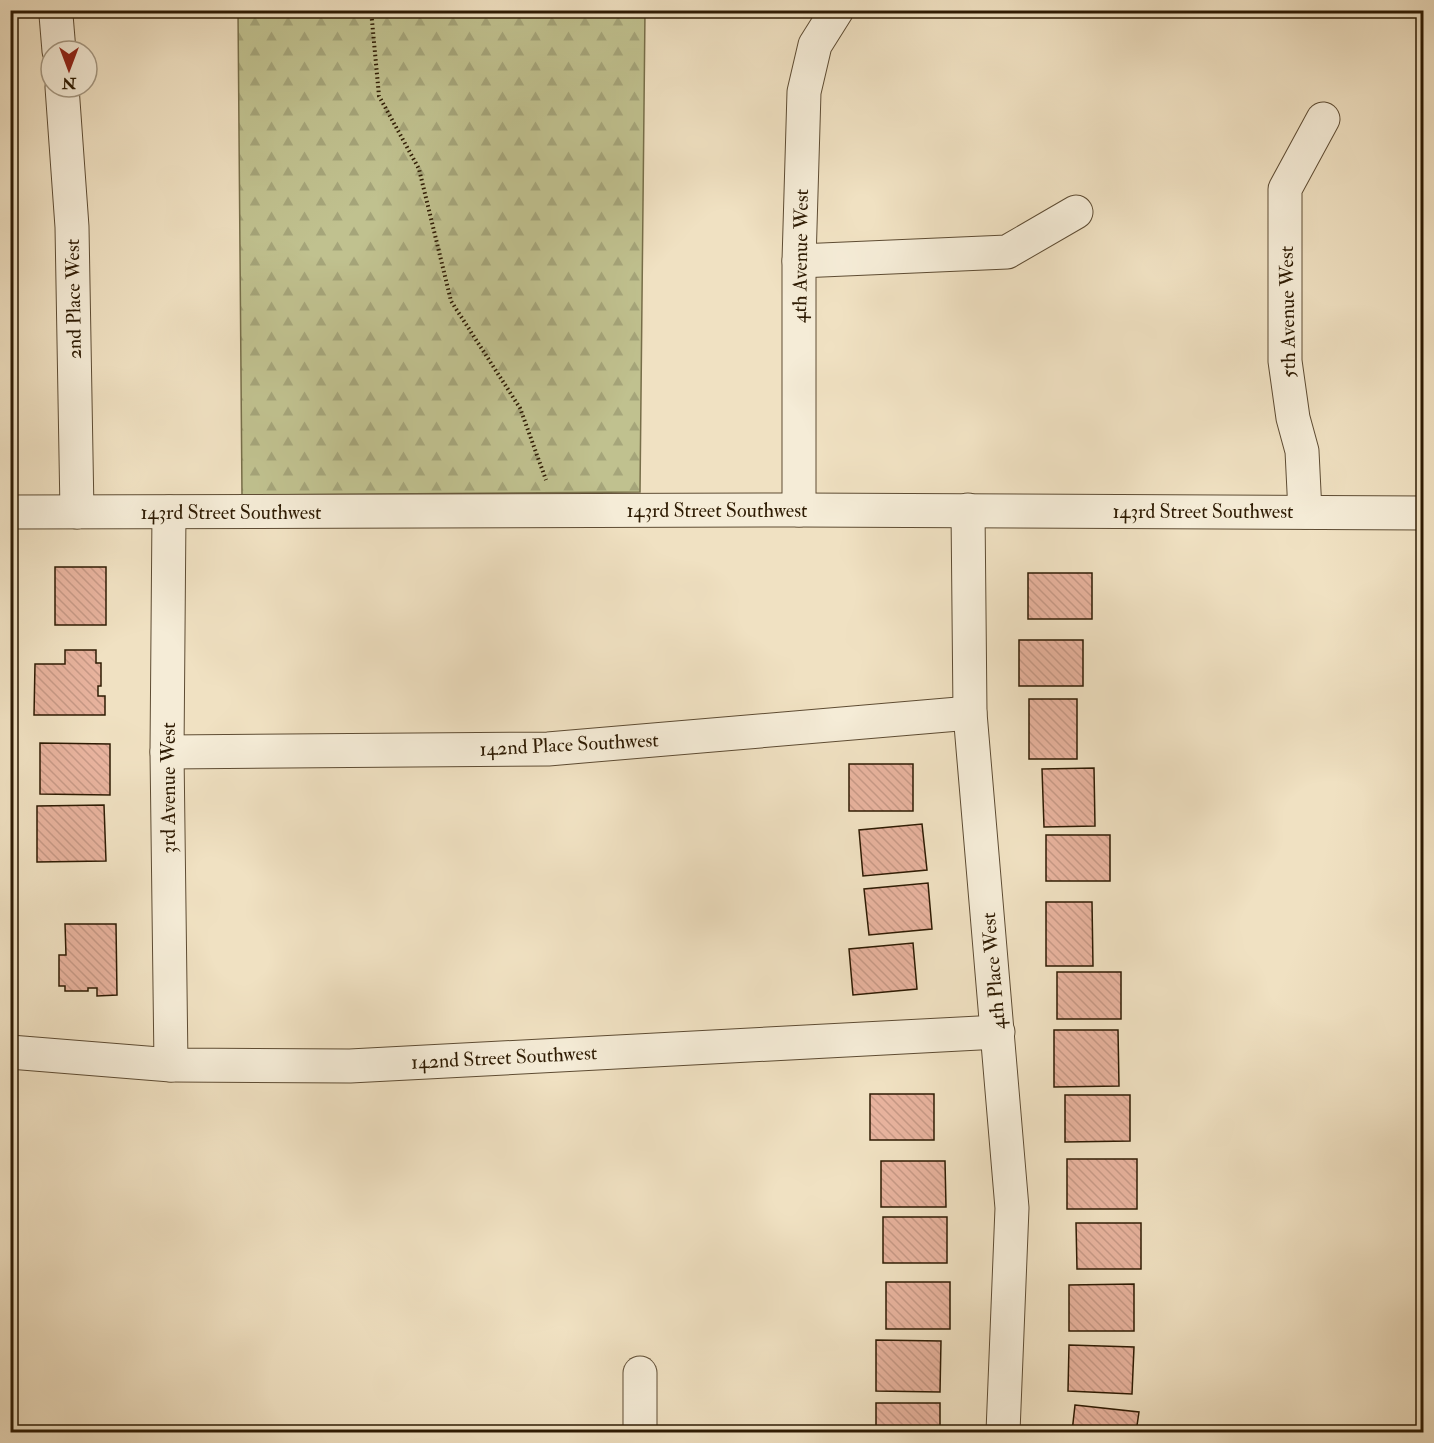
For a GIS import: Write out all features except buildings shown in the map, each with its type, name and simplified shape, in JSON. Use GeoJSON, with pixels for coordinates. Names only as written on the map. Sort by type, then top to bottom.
{"type":"FeatureCollection","features":[{"type":"Feature","properties":{"kind":"street","name":"4th Avenue West"},"geometry":{"type":"LineString","coordinates":[[799,510],[799,261],[804,92],[815,45],[837,10]]}},
{"type":"Feature","properties":{"kind":"street"},"geometry":{"type":"LineString","coordinates":[[56,15],[58,39]]}},
{"type":"Feature","properties":{"kind":"street","name":"2nd Place West"},"geometry":{"type":"LineString","coordinates":[[63,99],[72,227],[77,512]]}},
{"type":"Feature","properties":{"kind":"street","name":"5th Avenue West"},"geometry":{"type":"LineString","coordinates":[[1305,512],[1302,452],[1293,418],[1286,361],[1286,189],[1323,119]]}},
{"type":"Feature","properties":{"kind":"street"},"geometry":{"type":"LineString","coordinates":[[799,261],[1007,252],[1076,212]]}},
{"type":"Feature","properties":{"kind":"street","name":"143rd Street Southwest"},"geometry":{"type":"LineString","coordinates":[[10,512],[968,510],[1424,513]]}},
{"type":"Feature","properties":{"kind":"street","name":"4th Place West"},"geometry":{"type":"LineString","coordinates":[[968,510],[970,713],[1012,1208],[1003,1432]]}},
{"type":"Feature","properties":{"kind":"street","name":"3rd Avenue West"},"geometry":{"type":"LineString","coordinates":[[169,512],[167,752],[171,1065]]}},
{"type":"Feature","properties":{"kind":"street","name":"142nd Place Southwest"},"geometry":{"type":"LineString","coordinates":[[167,752],[548,749],[970,713]]}},
{"type":"Feature","properties":{"kind":"street","name":"142nd Street Southwest"},"geometry":{"type":"LineString","coordinates":[[10,1052],[171,1065],[350,1065],[998,1032]]}},
{"type":"Feature","properties":{"kind":"street"},"geometry":{"type":"LineString","coordinates":[[640,1373],[640,1432]]}},
{"type":"Feature","properties":{"kind":"path"},"geometry":{"type":"LineString","coordinates":[[371,10],[379,96],[419,168],[451,301],[520,408],[557,511]]}},
{"type":"Feature","properties":{"kind":"green space"},"geometry":{"type":"Polygon","coordinates":[[[238,11],[645,11],[640,492],[242,495],[238,11]]]}}]}
